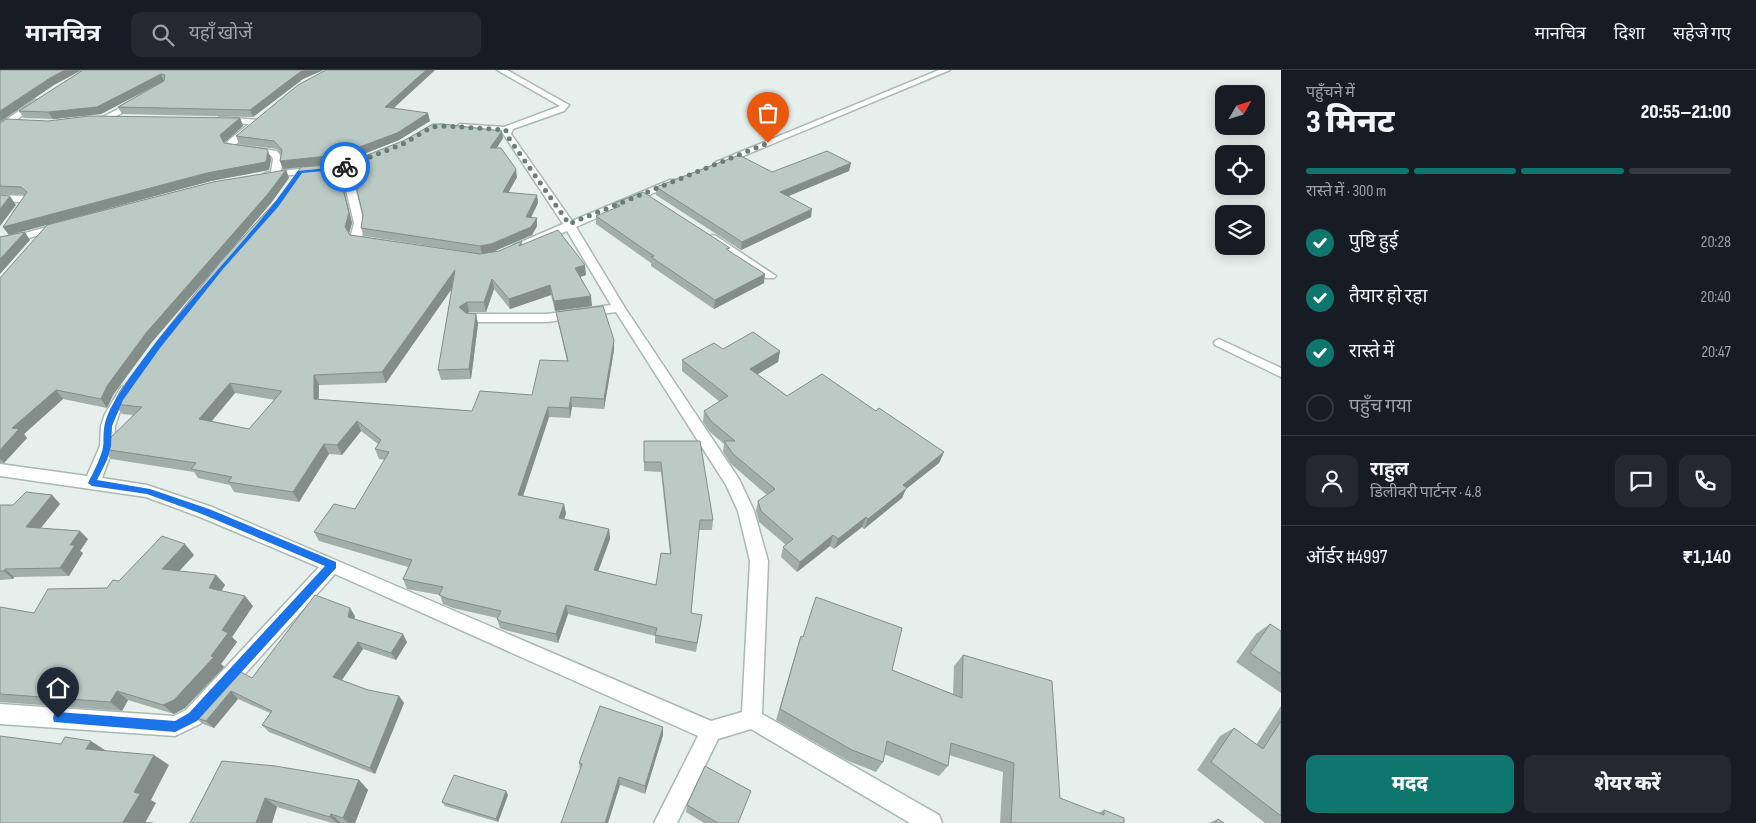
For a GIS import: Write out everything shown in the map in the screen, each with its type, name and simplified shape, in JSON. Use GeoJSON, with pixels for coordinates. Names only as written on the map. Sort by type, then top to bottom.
{"type":"FeatureCollection","features":[{"type":"Feature","properties":{"kind":"street"},"geometry":{"type":"LineString","coordinates":[[446,126],[506,130],[517,123],[565,106],[501,70]]}},
{"type":"Feature","properties":{"kind":"street"},"geometry":{"type":"LineString","coordinates":[[708,168],[946,70]]}},
{"type":"Feature","properties":{"kind":"street"},"geometry":{"type":"LineString","coordinates":[[120,120],[98,119],[146,96]]}},
{"type":"Feature","properties":{"kind":"street"},"geometry":{"type":"LineString","coordinates":[[0,128],[44,98]]}},
{"type":"Feature","properties":{"kind":"street"},"geometry":{"type":"LineString","coordinates":[[0,119],[27,123]]}},
{"type":"Feature","properties":{"kind":"street"},"geometry":{"type":"LineString","coordinates":[[209,120],[260,120],[232,142],[230,147],[274,153],[278,159],[276,174]]}},
{"type":"Feature","properties":{"kind":"street"},"geometry":{"type":"LineString","coordinates":[[506,130],[506,134],[569,224],[619,308],[733,483],[746,511],[760,561],[752,719]]}},
{"type":"Feature","properties":{"kind":"street"},"geometry":{"type":"LineString","coordinates":[[361,162],[351,190],[359,223],[356,239],[380,245]]}},
{"type":"Feature","properties":{"kind":"street"},"geometry":{"type":"LineString","coordinates":[[258,176],[330,169]]}},
{"type":"Feature","properties":{"kind":"street"},"geometry":{"type":"LineString","coordinates":[[290,185],[300,172]]}},
{"type":"Feature","properties":{"kind":"street"},"geometry":{"type":"LineString","coordinates":[[504,253],[569,224],[680,179]]}},
{"type":"Feature","properties":{"kind":"street"},"geometry":{"type":"LineString","coordinates":[[644,194],[659,204]]}},
{"type":"Feature","properties":{"kind":"street"},"geometry":{"type":"LineString","coordinates":[[0,198],[26,200],[5,230]]}},
{"type":"Feature","properties":{"kind":"street"},"geometry":{"type":"LineString","coordinates":[[0,243],[67,225]]}},
{"type":"Feature","properties":{"kind":"street"},"geometry":{"type":"LineString","coordinates":[[36,244],[48,230]]}},
{"type":"Feature","properties":{"kind":"street"},"geometry":{"type":"LineString","coordinates":[[699,230],[770,276]]}},
{"type":"Feature","properties":{"kind":"street"},"geometry":{"type":"LineString","coordinates":[[470,318],[547,318],[619,308]]}},
{"type":"Feature","properties":{"kind":"street"},"geometry":{"type":"LineString","coordinates":[[92,483],[103,460],[107,446],[108,426],[112,414],[136,376]]}},
{"type":"Feature","properties":{"kind":"street"},"geometry":{"type":"LineString","coordinates":[[0,470],[147,491],[206,512],[332,565],[711,731],[752,719],[932,823]]}},
{"type":"Feature","properties":{"kind":"street"},"geometry":{"type":"LineString","coordinates":[[0,714],[175,726],[184,723],[193,717],[332,565]]}},
{"type":"Feature","properties":{"kind":"street"},"geometry":{"type":"LineString","coordinates":[[665,823],[711,731]]}},
{"type":"Feature","properties":{"kind":"lane"},"geometry":{"type":"LineString","coordinates":[[1219,344],[1281,373]]}},
{"type":"Feature","properties":{"kind":"building"},"geometry":{"type":"Polygon","coordinates":[[[0,70],[65,70],[0,111],[0,70]]]}},
{"type":"Feature","properties":{"kind":"building"},"geometry":{"type":"Polygon","coordinates":[[[83,70],[305,70],[250,110],[118,107],[164,81],[165,75],[161,74],[97,107],[48,112],[19,111],[83,70]]]}},
{"type":"Feature","properties":{"kind":"building"},"geometry":{"type":"Polygon","coordinates":[[[326,70],[426,70],[385,107],[428,113],[397,133],[338,155],[280,161],[282,150],[274,141],[236,136],[298,85],[326,70]]]}},
{"type":"Feature","properties":{"kind":"building"},"geometry":{"type":"Polygon","coordinates":[[[89,116],[240,118],[220,135],[224,143],[267,149],[266,162],[207,173],[3,227],[27,192],[21,187],[0,186],[0,123],[6,119],[48,121],[89,116]]]}},
{"type":"Feature","properties":{"kind":"building"},"geometry":{"type":"Polygon","coordinates":[[[433,124],[502,131],[490,148],[501,148],[516,169],[503,192],[537,195],[526,217],[537,218],[531,227],[491,244],[480,246],[361,228],[363,215],[355,182],[365,156],[405,140],[433,124]]]}},
{"type":"Feature","properties":{"kind":"building"},"geometry":{"type":"Polygon","coordinates":[[[827,151],[851,163],[780,192],[812,209],[742,242],[656,187],[739,155],[772,172],[827,151]]]}},
{"type":"Feature","properties":{"kind":"building"},"geometry":{"type":"Polygon","coordinates":[[[348,161],[341,181],[349,213],[345,227],[350,235],[480,254],[499,251],[522,241],[519,246],[558,230],[585,265],[575,268],[591,296],[554,301],[550,285],[509,299],[492,279],[484,302],[467,302],[459,307],[466,313],[476,314],[469,369],[438,370],[455,270],[382,372],[314,375],[314,399],[472,411],[480,391],[532,395],[540,360],[568,361],[556,312],[603,306],[614,340],[604,399],[571,397],[569,408],[548,407],[518,495],[564,504],[559,518],[609,529],[594,570],[656,585],[661,553],[671,554],[661,462],[644,462],[644,441],[700,441],[713,520],[700,520],[691,613],[702,615],[697,643],[655,635],[657,628],[566,605],[556,634],[502,622],[497,619],[501,611],[439,595],[443,587],[403,579],[412,560],[314,532],[334,504],[355,509],[389,452],[375,449],[381,440],[357,421],[337,445],[324,444],[293,492],[228,482],[232,477],[191,469],[196,463],[103,449],[105,443],[142,407],[114,404],[120,391],[221,261],[277,200],[301,167],[340,164],[348,161]],[[230,383],[199,419],[249,429],[282,391],[230,383]]]}},
{"type":"Feature","properties":{"kind":"building"},"geometry":{"type":"Polygon","coordinates":[[[286,170],[267,195],[146,333],[107,386],[101,399],[56,390],[12,428],[19,429],[0,450],[0,278],[47,225],[213,182],[286,170]]]}},
{"type":"Feature","properties":{"kind":"building"},"geometry":{"type":"Polygon","coordinates":[[[643,192],[730,248],[726,249],[765,274],[715,300],[651,257],[654,256],[596,216],[620,206],[615,203],[643,192]]]}},
{"type":"Feature","properties":{"kind":"building"},"geometry":{"type":"Polygon","coordinates":[[[0,195],[10,196],[0,209],[0,195]]]}},
{"type":"Feature","properties":{"kind":"building"},"geometry":{"type":"Polygon","coordinates":[[[25,232],[0,259],[0,237],[25,232]]]}},
{"type":"Feature","properties":{"kind":"building"},"geometry":{"type":"Polygon","coordinates":[[[753,332],[780,351],[750,369],[787,396],[822,374],[876,411],[879,408],[944,452],[903,485],[907,488],[868,519],[866,517],[838,539],[833,535],[800,562],[783,547],[793,539],[761,511],[758,501],[775,489],[733,454],[724,441],[735,441],[711,421],[704,411],[728,396],[682,360],[714,343],[723,349],[753,332]]]}},
{"type":"Feature","properties":{"kind":"building"},"geometry":{"type":"Polygon","coordinates":[[[26,492],[52,495],[26,527],[80,531],[70,545],[75,545],[60,568],[5,569],[0,571],[0,505],[13,505],[26,492]]]}},
{"type":"Feature","properties":{"kind":"building"},"geometry":{"type":"Polygon","coordinates":[[[162,536],[185,544],[162,569],[216,575],[209,588],[245,596],[222,630],[228,633],[211,656],[214,657],[174,700],[163,705],[117,691],[110,702],[0,694],[0,607],[34,613],[48,589],[107,588],[113,580],[119,581],[162,536]]]}},
{"type":"Feature","properties":{"kind":"building"},"geometry":{"type":"Polygon","coordinates":[[[315,595],[350,608],[348,617],[403,634],[391,653],[358,642],[333,677],[368,690],[399,696],[370,768],[262,725],[272,711],[231,691],[206,721],[194,717],[237,670],[252,678],[315,595]]]}},
{"type":"Feature","properties":{"kind":"building"},"geometry":{"type":"Polygon","coordinates":[[[816,597],[902,628],[892,670],[962,698],[963,655],[1052,681],[1060,798],[1104,815],[1104,810],[1124,818],[1124,823],[1011,823],[1014,763],[951,743],[948,766],[887,741],[883,762],[852,750],[780,709],[801,636],[803,637],[816,597]]]}},
{"type":"Feature","properties":{"kind":"building"},"geometry":{"type":"Polygon","coordinates":[[[1270,624],[1281,631],[1281,674],[1250,653],[1270,624]]]}},
{"type":"Feature","properties":{"kind":"building"},"geometry":{"type":"Polygon","coordinates":[[[600,706],[663,727],[645,786],[619,777],[605,823],[561,823],[582,764],[579,763],[600,706]]]}},
{"type":"Feature","properties":{"kind":"building"},"geometry":{"type":"Polygon","coordinates":[[[1281,721],[1281,816],[1211,762],[1234,728],[1263,749],[1281,721]]]}},
{"type":"Feature","properties":{"kind":"building"},"geometry":{"type":"Polygon","coordinates":[[[0,736],[61,744],[65,737],[91,741],[86,749],[154,755],[134,792],[140,794],[123,822],[153,823],[0,823],[0,736]]]}},
{"type":"Feature","properties":{"kind":"building"},"geometry":{"type":"Polygon","coordinates":[[[222,761],[275,766],[359,780],[343,818],[331,814],[330,817],[265,798],[256,823],[190,823],[222,761]]]}},
{"type":"Feature","properties":{"kind":"building"},"geometry":{"type":"Polygon","coordinates":[[[705,766],[751,791],[738,823],[718,823],[687,805],[705,766]]]}},
{"type":"Feature","properties":{"kind":"building"},"geometry":{"type":"Polygon","coordinates":[[[454,775],[506,791],[496,819],[442,802],[454,775]]]}},
{"type":"Feature","properties":{"kind":"building"},"geometry":{"type":"Polygon","coordinates":[[[1218,819],[1224,823],[1215,823],[1218,819]]]}},
{"type":"Feature","properties":{"kind":"way so far"},"geometry":{"type":"LineString","coordinates":[[345,167],[403,144],[432,127],[446,126],[506,130],[506,134],[569,224],[768,143]]}},
{"type":"Feature","properties":{"kind":"route"},"geometry":{"type":"LineString","coordinates":[[58,718],[175,726],[184,723],[193,717],[332,565],[206,512],[147,491],[92,483],[103,460],[107,446],[108,426],[112,414],[120,398],[158,346],[221,268],[276,206],[300,172],[345,167]]}}]}
